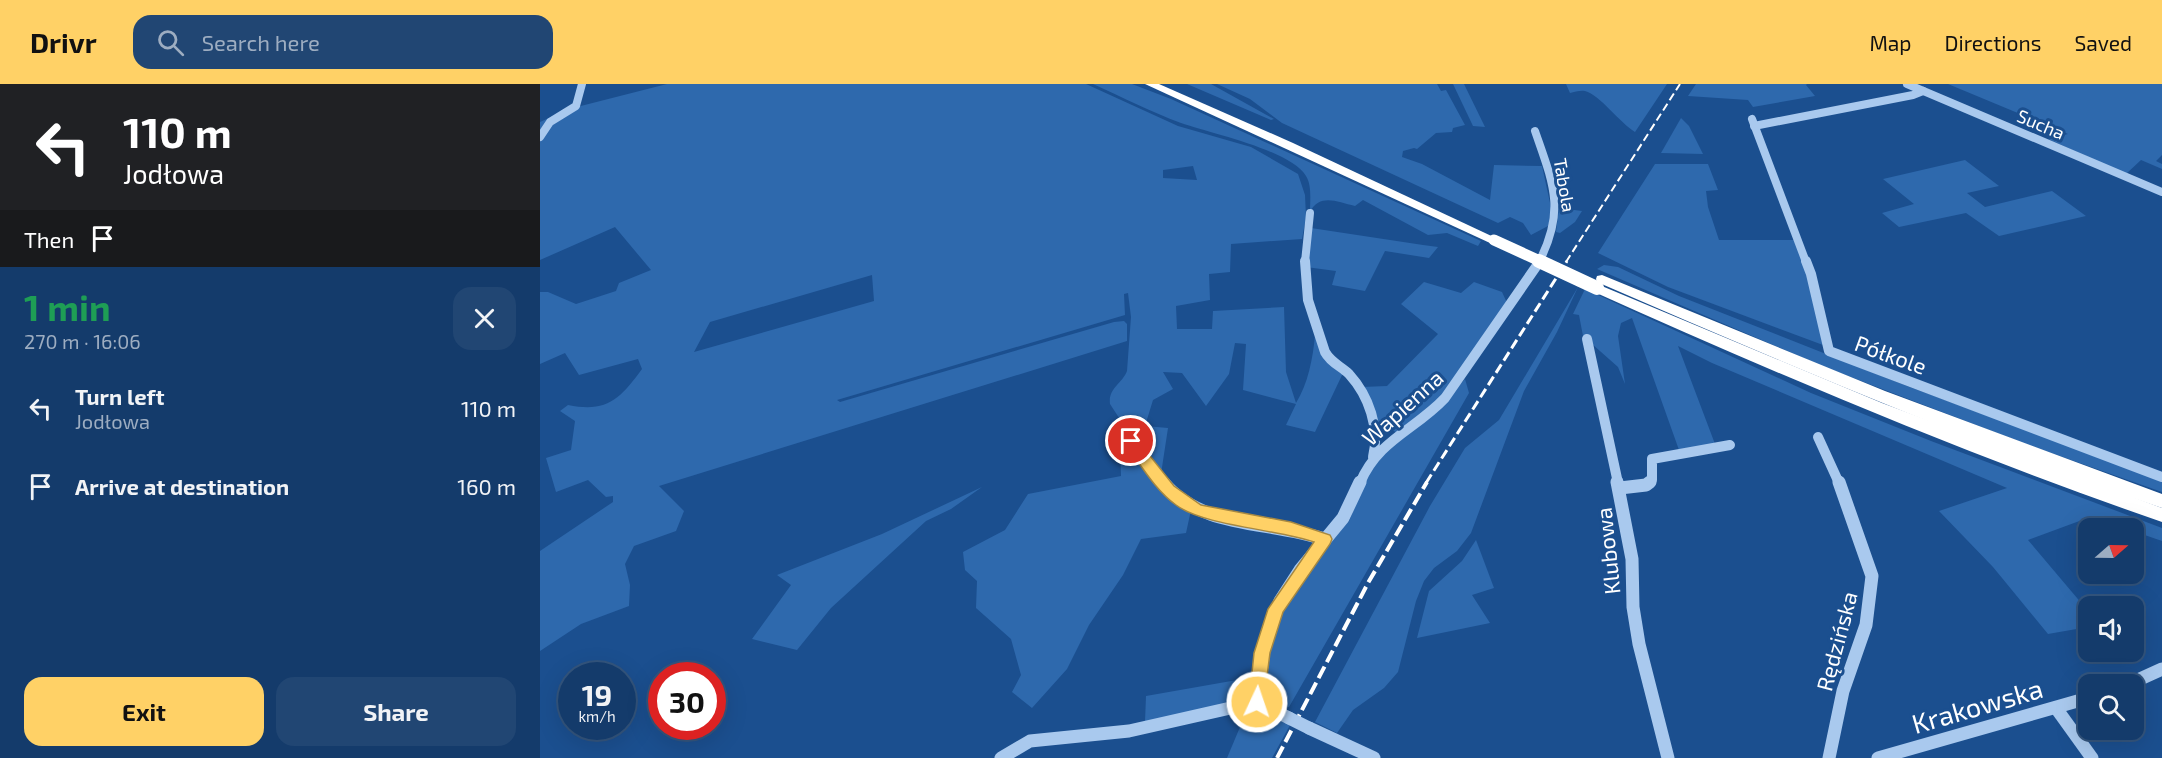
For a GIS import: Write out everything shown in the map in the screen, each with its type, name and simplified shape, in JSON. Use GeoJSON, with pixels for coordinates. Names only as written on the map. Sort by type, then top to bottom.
{"type":"FeatureCollection","features":[{"type":"Feature","properties":{"kind":"highway"},"geometry":{"type":"LineString","coordinates":[[1150,84],[1496,236]]}},
{"type":"Feature","properties":{"kind":"highway"},"geometry":{"type":"LineString","coordinates":[[1172,84],[1496,236],[1869,405],[1985,451],[2162,515]]}},
{"type":"Feature","properties":{"kind":"highway"},"geometry":{"type":"LineString","coordinates":[[1599,283],[1863,390],[2162,501]]}},
{"type":"Feature","properties":{"kind":"street"},"geometry":{"type":"LineString","coordinates":[[540,137],[543,127],[548,122],[576,106],[582,84]]}},
{"type":"Feature","properties":{"kind":"street","name":"Sucha"},"geometry":{"type":"LineString","coordinates":[[1907,84],[2162,192]]}},
{"type":"Feature","properties":{"kind":"street","name":"Półkole"},"geometry":{"type":"LineString","coordinates":[[1923,91],[1913,95],[1753,123],[1811,274],[1829,351],[2162,477]]}},
{"type":"Feature","properties":{"kind":"street","name":"Tabola"},"geometry":{"type":"LineString","coordinates":[[1531,276],[1554,226],[1556,213],[1542,150],[1535,131]]}},
{"type":"Feature","properties":{"kind":"street"},"geometry":{"type":"LineString","coordinates":[[1310,213],[1304,260],[1304,282],[1308,305],[1325,353],[1333,364],[1347,372],[1357,387],[1377,432],[1373,458]]}},
{"type":"Feature","properties":{"kind":"street","name":"Wapienna"},"geometry":{"type":"LineString","coordinates":[[1257,702],[1262,653],[1276,609],[1324,539],[1345,516],[1373,458],[1430,413],[1452,392],[1484,340],[1531,276]]}},
{"type":"Feature","properties":{"kind":"street","name":"Klubowa"},"geometry":{"type":"LineString","coordinates":[[1587,339],[1620,488],[1632,559],[1633,607],[1639,644],[1668,758]]}},
{"type":"Feature","properties":{"kind":"street"},"geometry":{"type":"LineString","coordinates":[[1377,432],[1396,438]]}},
{"type":"Feature","properties":{"kind":"street"},"geometry":{"type":"LineString","coordinates":[[1128,434],[1137,451],[1169,490],[1198,511],[1307,532],[1324,539]]}},
{"type":"Feature","properties":{"kind":"street","name":"Rędzińska"},"geometry":{"type":"LineString","coordinates":[[1818,437],[1841,487],[1872,576],[1866,625],[1843,691],[1829,758]]}},
{"type":"Feature","properties":{"kind":"street"},"geometry":{"type":"LineString","coordinates":[[1620,488],[1646,485],[1652,480],[1652,459],[1730,444]]}},
{"type":"Feature","properties":{"kind":"street"},"geometry":{"type":"LineString","coordinates":[[2144,677],[2162,669]]}},
{"type":"Feature","properties":{"kind":"street","name":"Krakowska"},"geometry":{"type":"LineString","coordinates":[[1878,758],[2078,701]]}},
{"type":"Feature","properties":{"kind":"street"},"geometry":{"type":"LineString","coordinates":[[1001,758],[1030,741],[1129,731],[1257,702],[1374,758]]}},
{"type":"Feature","properties":{"kind":"street"},"geometry":{"type":"LineString","coordinates":[[2056,708],[2092,758]]}},
{"type":"Feature","properties":{"kind":"shaded area"},"geometry":{"type":"Polygon","coordinates":[[[667,84],[1086,84],[1178,126],[1251,147],[1298,174],[1305,195],[1306,217],[1302,239],[1231,244],[1230,272],[1209,274],[1210,300],[1176,306],[1177,329],[1212,329],[1213,311],[1284,307],[1286,372],[1296,403],[1304,388],[1315,335],[1343,373],[1315,432],[1286,425],[1296,404],[1243,390],[1246,344],[1235,343],[1229,374],[1206,406],[1182,373],[1163,372],[1173,389],[1153,400],[1145,426],[1168,428],[1161,474],[1140,450],[1110,404],[1113,390],[1127,371],[1131,317],[1128,293],[1124,294],[1125,315],[837,400],[840,402],[1114,322],[1124,321],[1127,324],[1127,341],[659,486],[684,511],[676,531],[634,546],[625,564],[630,585],[629,606],[581,624],[540,651],[540,551],[613,502],[613,496],[606,497],[588,480],[556,492],[546,458],[571,450],[575,421],[560,411],[568,405],[593,407],[611,401],[627,388],[642,369],[638,359],[579,375],[565,353],[540,364],[540,292],[548,292],[576,304],[616,291],[619,283],[651,270],[615,227],[540,260],[540,122],[569,109],[667,84]],[[1193,166],[1163,170],[1163,178],[1197,180],[1193,166]],[[872,275],[710,322],[694,352],[874,301],[872,275]]]}},
{"type":"Feature","properties":{"kind":"shaded area"},"geometry":{"type":"Polygon","coordinates":[[[1093,84],[1132,84],[1171,99],[1481,241],[1478,246],[1447,233],[1428,235],[1363,200],[1355,206],[1330,200],[1319,202],[1310,212],[1308,180],[1297,167],[1284,158],[1267,150],[1170,119],[1093,84]]]}},
{"type":"Feature","properties":{"kind":"shaded area"},"geometry":{"type":"Polygon","coordinates":[[[1187,84],[1211,84],[1274,119],[1271,120],[1187,84]]]}},
{"type":"Feature","properties":{"kind":"shaded area"},"geometry":{"type":"Polygon","coordinates":[[[1217,84],[1437,84],[1441,91],[1446,90],[1465,125],[1453,128],[1452,132],[1436,133],[1417,149],[1403,151],[1402,157],[1422,164],[1490,200],[1494,165],[1542,166],[1552,212],[1548,226],[1531,235],[1523,223],[1510,217],[1498,223],[1282,123],[1250,99],[1217,84]]]}},
{"type":"Feature","properties":{"kind":"shaded area"},"geometry":{"type":"Polygon","coordinates":[[[1453,84],[1464,84],[1485,127],[1473,126],[1453,84]]]}},
{"type":"Feature","properties":{"kind":"shaded area"},"geometry":{"type":"Polygon","coordinates":[[[1566,84],[1667,84],[1635,132],[1597,98],[1585,91],[1570,93],[1566,84]]]}},
{"type":"Feature","properties":{"kind":"shaded area"},"geometry":{"type":"Polygon","coordinates":[[[1696,84],[1807,84],[1815,96],[1753,107],[1748,100],[1688,96],[1696,84]]]}},
{"type":"Feature","properties":{"kind":"shaded area"},"geometry":{"type":"Polygon","coordinates":[[[1948,84],[2162,84],[2162,155],[2156,161],[2162,164],[2162,169],[2141,160],[2126,174],[2048,139],[2068,134],[1948,84]]]}},
{"type":"Feature","properties":{"kind":"shaded area"},"geometry":{"type":"Polygon","coordinates":[[[1681,118],[1689,126],[1703,154],[1661,153],[1681,118]]]}},
{"type":"Feature","properties":{"kind":"shaded area"},"geometry":{"type":"Polygon","coordinates":[[[1965,160],[1999,186],[1967,193],[1985,207],[2052,191],[2086,216],[1999,236],[1966,213],[1899,227],[1882,213],[1914,204],[1883,179],[1965,160]]]}},
{"type":"Feature","properties":{"kind":"shaded area"},"geometry":{"type":"Polygon","coordinates":[[[1655,164],[1708,164],[1718,190],[1706,191],[1708,207],[1719,240],[1794,240],[1807,270],[1823,345],[1668,287],[1598,253],[1655,164]]]}},
{"type":"Feature","properties":{"kind":"shaded area"},"geometry":{"type":"Polygon","coordinates":[[[1559,208],[1582,211],[1575,222],[1560,233],[1556,232],[1559,208]]]}},
{"type":"Feature","properties":{"kind":"shaded area"},"geometry":{"type":"Polygon","coordinates":[[[1311,228],[1438,247],[1429,258],[1385,251],[1365,291],[1332,285],[1336,271],[1306,267],[1311,228]]]}},
{"type":"Feature","properties":{"kind":"shaded area"},"geometry":{"type":"Polygon","coordinates":[[[1604,265],[1618,267],[1679,296],[1907,386],[2162,480],[2162,492],[2031,446],[1822,366],[1597,269],[1604,265]]]}},
{"type":"Feature","properties":{"kind":"shaded area"},"geometry":{"type":"Polygon","coordinates":[[[1424,282],[1461,293],[1474,282],[1502,292],[1508,305],[1464,369],[1430,410],[1397,433],[1388,427],[1378,426],[1362,387],[1387,386],[1438,334],[1401,304],[1424,282]]]}},
{"type":"Feature","properties":{"kind":"shaded area"},"geometry":{"type":"Polygon","coordinates":[[[1578,287],[1557,332],[1524,391],[1471,533],[1457,551],[1434,568],[1424,581],[1416,601],[1398,672],[1384,688],[1353,710],[1337,733],[1315,722],[1430,506],[1465,448],[1499,420],[1578,287]]]}},
{"type":"Feature","properties":{"kind":"shaded area"},"geometry":{"type":"Polygon","coordinates":[[[1585,289],[1811,393],[2135,518],[2093,516],[2078,518],[2078,522],[2028,540],[2078,599],[2078,629],[2048,634],[1993,567],[1939,511],[2007,488],[1712,363],[1678,346],[1715,444],[1679,450],[1632,318],[1621,323],[1618,336],[1625,384],[1618,367],[1583,336],[1579,315],[1573,314],[1585,289]]]}},
{"type":"Feature","properties":{"kind":"shaded area"},"geometry":{"type":"Polygon","coordinates":[[[1465,379],[1469,393],[1289,707],[1275,705],[1265,695],[1263,679],[1266,656],[1282,607],[1309,568],[1349,521],[1373,464],[1433,415],[1465,379]]]}},
{"type":"Feature","properties":{"kind":"shaded area"},"geometry":{"type":"Polygon","coordinates":[[[1126,441],[1191,510],[1186,533],[1141,539],[1123,575],[1089,625],[1067,669],[1032,708],[1012,692],[1021,675],[1011,639],[976,608],[977,581],[965,570],[963,552],[1005,530],[1028,494],[1121,476],[1120,447],[1126,441]]]}},
{"type":"Feature","properties":{"kind":"shaded area"},"geometry":{"type":"Polygon","coordinates":[[[982,487],[951,509],[926,521],[831,608],[797,650],[752,639],[791,585],[777,575],[882,534],[982,487]]]}},
{"type":"Feature","properties":{"kind":"shaded area"},"geometry":{"type":"Polygon","coordinates":[[[2144,521],[2162,528],[2162,541],[2144,535],[2144,521]]]}},
{"type":"Feature","properties":{"kind":"shaded area"},"geometry":{"type":"Polygon","coordinates":[[[1476,540],[1494,588],[1472,595],[1490,623],[1417,638],[1429,591],[1462,561],[1476,540]]]}},
{"type":"Feature","properties":{"kind":"shaded area"},"geometry":{"type":"Polygon","coordinates":[[[1254,677],[1254,694],[1248,700],[1145,722],[1146,696],[1254,677]]]}},
{"type":"Feature","properties":{"kind":"shaded area"},"geometry":{"type":"Polygon","coordinates":[[[1248,708],[1290,725],[1272,758],[1227,758],[1248,708]]]}},
{"type":"Feature","properties":{"kind":"railway"},"geometry":{"type":"LineString","coordinates":[[1566,262],[1680,84]]}},
{"type":"Feature","properties":{"kind":"railway"},"geometry":{"type":"LineString","coordinates":[[1426,483],[1567,261]]}},
{"type":"Feature","properties":{"kind":"railway"},"geometry":{"type":"LineString","coordinates":[[1277,758],[1368,583],[1427,482]]}},
{"type":"Feature","properties":{"kind":"route"},"geometry":{"type":"LineString","coordinates":[[1131,441],[1169,490],[1181,501],[1198,511],[1291,528],[1324,539],[1276,609],[1262,653],[1257,702]]}}]}
